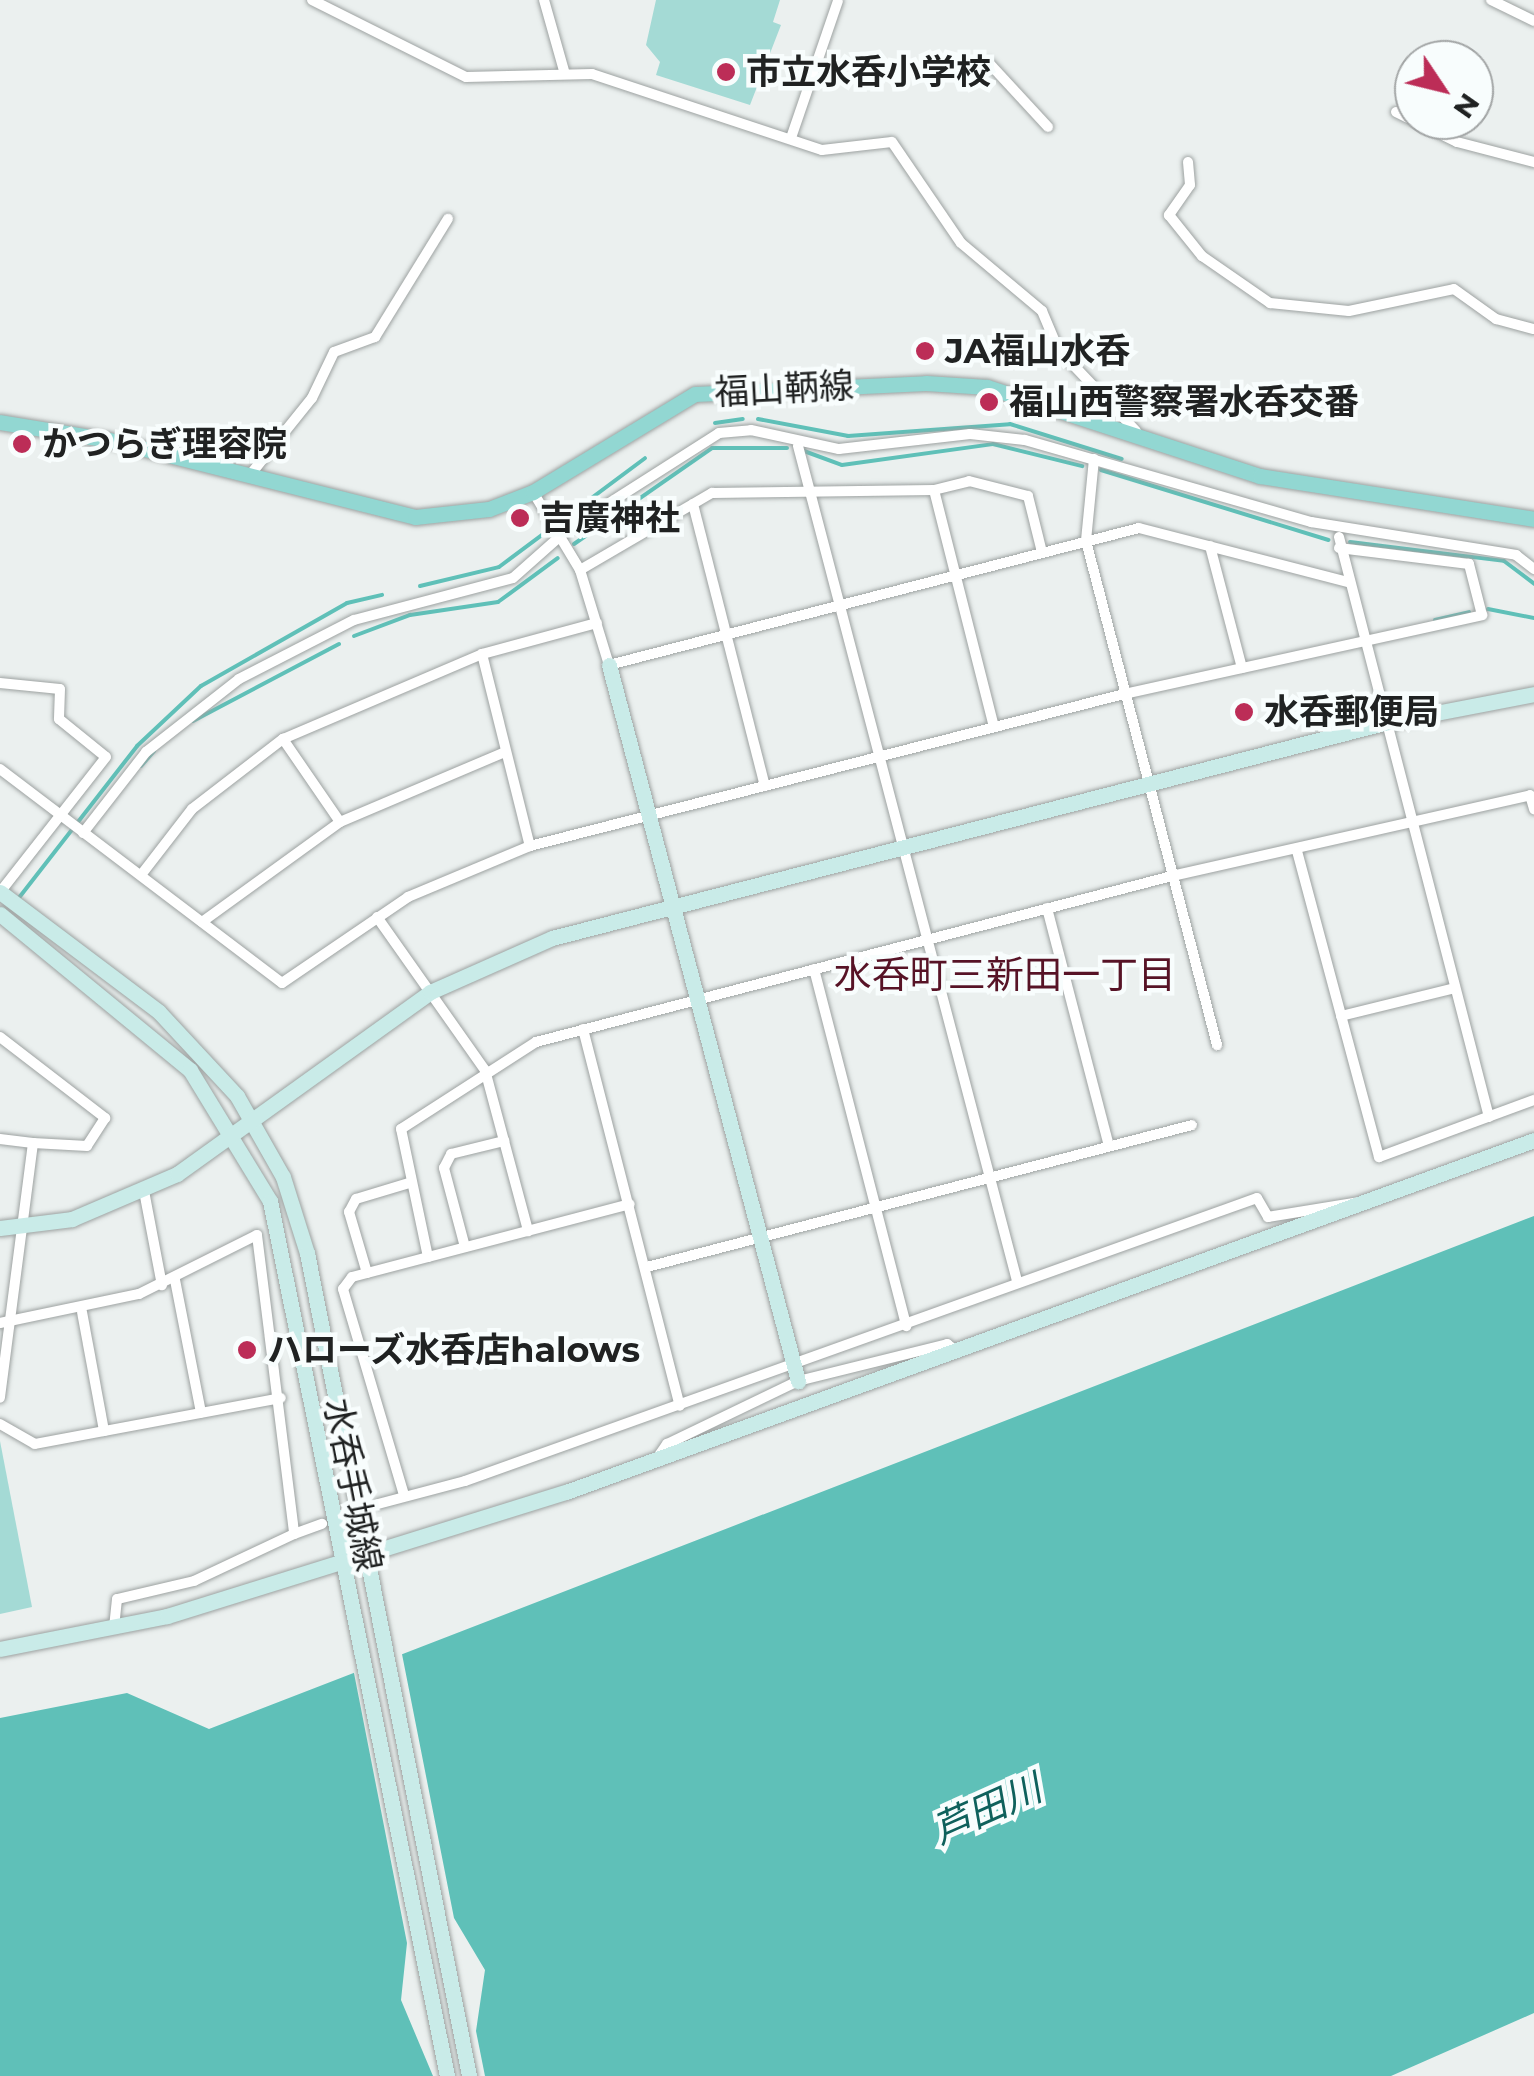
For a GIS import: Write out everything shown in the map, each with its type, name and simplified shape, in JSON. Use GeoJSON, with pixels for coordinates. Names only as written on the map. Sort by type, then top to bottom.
{"type":"FeatureCollection","features":[{"type":"Feature","properties":{"kind":"main road","name":"福山鞆線"},"geometry":{"type":"LineString","coordinates":[[0,422],[250,476],[415,517],[489,509],[533,492],[695,394],[741,387],[987,387],[1136,431],[1260,476],[1534,518]]}},
{"type":"Feature","properties":{"kind":"street"},"geometry":{"type":"LineString","coordinates":[[312,0],[416,44],[451,74],[566,74],[628,83],[830,151],[892,142],[961,243],[1042,311],[1058,349],[1136,431]]}},
{"type":"Feature","properties":{"kind":"street"},"geometry":{"type":"LineString","coordinates":[[544,0],[566,74]]}},
{"type":"Feature","properties":{"kind":"street"},"geometry":{"type":"LineString","coordinates":[[791,138],[838,0]]}},
{"type":"Feature","properties":{"kind":"street"},"geometry":{"type":"LineString","coordinates":[[1492,0],[1534,21]]}},
{"type":"Feature","properties":{"kind":"street"},"geometry":{"type":"LineString","coordinates":[[988,63],[1048,127]]}},
{"type":"Feature","properties":{"kind":"street"},"geometry":{"type":"LineString","coordinates":[[1453,140],[1534,162]]}},
{"type":"Feature","properties":{"kind":"street"},"geometry":{"type":"LineString","coordinates":[[1188,162],[1190,184],[1169,215],[1202,256],[1270,303],[1349,310],[1454,289],[1496,319],[1534,329]]}},
{"type":"Feature","properties":{"kind":"street"},"geometry":{"type":"LineString","coordinates":[[250,476],[312,398],[334,352],[375,337],[448,219]]}},
{"type":"Feature","properties":{"kind":"street"},"geometry":{"type":"LineString","coordinates":[[82,832],[146,752],[239,679],[354,620],[488,590],[556,529],[720,434],[751,430],[839,449],[998,435],[1311,522],[1516,555],[1534,570]]}},
{"type":"Feature","properties":{"kind":"street"},"geometry":{"type":"LineString","coordinates":[[798,446],[1017,1281]]}},
{"type":"Feature","properties":{"kind":"street"},"geometry":{"type":"LineString","coordinates":[[1094,460],[1086,541],[1217,1045]]}},
{"type":"Feature","properties":{"kind":"street"},"geometry":{"type":"LineString","coordinates":[[580,570],[712,493],[934,490],[969,481],[1028,496],[1042,552]]}},
{"type":"Feature","properties":{"kind":"street"},"geometry":{"type":"LineString","coordinates":[[934,490],[994,726]]}},
{"type":"Feature","properties":{"kind":"street"},"geometry":{"type":"LineString","coordinates":[[533,492],[580,570],[597,623],[795,1374]]}},
{"type":"Feature","properties":{"kind":"street"},"geometry":{"type":"LineString","coordinates":[[693,504],[766,786]]}},
{"type":"Feature","properties":{"kind":"street"},"geometry":{"type":"LineString","coordinates":[[0,769],[282,983],[377,917],[463,869],[530,846],[1124,694],[1482,615],[1469,564],[1339,542],[1311,522]]}},
{"type":"Feature","properties":{"kind":"street"},"geometry":{"type":"LineString","coordinates":[[609,665],[1139,528],[1348,582]]}},
{"type":"Feature","properties":{"kind":"street"},"geometry":{"type":"LineString","coordinates":[[1339,542],[1381,536]]}},
{"type":"Feature","properties":{"kind":"street"},"geometry":{"type":"LineString","coordinates":[[1339,542],[1489,1117]]}},
{"type":"Feature","properties":{"kind":"street"},"geometry":{"type":"LineString","coordinates":[[1210,546],[1242,668]]}},
{"type":"Feature","properties":{"kind":"street"},"geometry":{"type":"LineString","coordinates":[[141,875],[192,809],[284,738],[482,654],[597,623]]}},
{"type":"Feature","properties":{"kind":"street"},"geometry":{"type":"LineString","coordinates":[[482,654],[530,846]]}},
{"type":"Feature","properties":{"kind":"street"},"geometry":{"type":"LineString","coordinates":[[0,683],[60,689],[58,719],[106,758],[64,818],[2,894]]}},
{"type":"Feature","properties":{"kind":"street"},"geometry":{"type":"LineString","coordinates":[[0,1228],[22,1227],[144,1191],[237,1134],[430,992],[552,938],[1384,723],[1534,694]]}},
{"type":"Feature","properties":{"kind":"street"},"geometry":{"type":"LineString","coordinates":[[284,738],[340,822]]}},
{"type":"Feature","properties":{"kind":"street"},"geometry":{"type":"LineString","coordinates":[[202,922],[340,822],[505,752]]}},
{"type":"Feature","properties":{"kind":"street"},"geometry":{"type":"LineString","coordinates":[[428,1256],[408,1183],[401,1130],[485,1070],[583,1029],[1172,876],[1297,851],[1532,794],[1534,809]]}},
{"type":"Feature","properties":{"kind":"street"},"geometry":{"type":"LineString","coordinates":[[1297,851],[1378,1157],[1534,1100]]}},
{"type":"Feature","properties":{"kind":"street","name":"水呑手城線"},"geometry":{"type":"LineString","coordinates":[[2,894],[159,1012],[254,1121],[308,1253],[468,2076]]}},
{"type":"Feature","properties":{"kind":"street"},"geometry":{"type":"LineString","coordinates":[[1047,908],[1109,1146]]}},
{"type":"Feature","properties":{"kind":"street"},"geometry":{"type":"LineString","coordinates":[[377,917],[485,1070],[528,1230]]}},
{"type":"Feature","properties":{"kind":"street","name":"水呑手城線"},"geometry":{"type":"LineString","coordinates":[[6,919],[151,1030],[237,1134],[288,1263],[447,2076]]}},
{"type":"Feature","properties":{"kind":"street"},"geometry":{"type":"LineString","coordinates":[[814,969],[906,1326]]}},
{"type":"Feature","properties":{"kind":"street"},"geometry":{"type":"LineString","coordinates":[[1341,1016],[1454,988]]}},
{"type":"Feature","properties":{"kind":"street"},"geometry":{"type":"LineString","coordinates":[[583,1029],[680,1406]]}},
{"type":"Feature","properties":{"kind":"street"},"geometry":{"type":"LineString","coordinates":[[0,1037],[105,1118],[87,1146],[0,1139]]}},
{"type":"Feature","properties":{"kind":"street"},"geometry":{"type":"LineString","coordinates":[[647,1267],[1192,1125]]}},
{"type":"Feature","properties":{"kind":"street"},"geometry":{"type":"LineString","coordinates":[[0,1648],[114,1626],[654,1463],[1534,1140]]}},
{"type":"Feature","properties":{"kind":"street"},"geometry":{"type":"LineString","coordinates":[[464,1247],[444,1168],[451,1154],[504,1141]]}},
{"type":"Feature","properties":{"kind":"street"},"geometry":{"type":"LineString","coordinates":[[0,1398],[4,1324],[33,1144]]}},
{"type":"Feature","properties":{"kind":"street"},"geometry":{"type":"LineString","coordinates":[[367,1273],[349,1212],[356,1198],[408,1183]]}},
{"type":"Feature","properties":{"kind":"street"},"geometry":{"type":"LineString","coordinates":[[144,1191],[162,1285]]}},
{"type":"Feature","properties":{"kind":"street"},"geometry":{"type":"LineString","coordinates":[[654,1463],[667,1444],[795,1374],[1017,1281],[1257,1198],[1268,1218],[1351,1196],[1367,1201]]}},
{"type":"Feature","properties":{"kind":"street"},"geometry":{"type":"LineString","coordinates":[[404,1495],[343,1289],[367,1273],[630,1204]]}},
{"type":"Feature","properties":{"kind":"street"},"geometry":{"type":"LineString","coordinates":[[4,1324],[82,1312],[162,1285],[257,1234],[281,1398],[294,1534]]}},
{"type":"Feature","properties":{"kind":"street"},"geometry":{"type":"LineString","coordinates":[[175,1280],[201,1412]]}},
{"type":"Feature","properties":{"kind":"street"},"geometry":{"type":"LineString","coordinates":[[82,1312],[104,1430]]}},
{"type":"Feature","properties":{"kind":"street"},"geometry":{"type":"LineString","coordinates":[[378,1504],[680,1406],[795,1374],[947,1344],[958,1353]]}},
{"type":"Feature","properties":{"kind":"street"},"geometry":{"type":"LineString","coordinates":[[0,1424],[35,1444],[281,1398]]}},
{"type":"Feature","properties":{"kind":"street"},"geometry":{"type":"LineString","coordinates":[[114,1626],[117,1599],[194,1580],[322,1524]]}},
{"type":"Feature","properties":{"kind":"shaded area"},"geometry":{"type":"Polygon","coordinates":[[[656,0],[780,0],[773,22],[781,25],[750,105],[656,75],[660,62],[646,45],[656,0]]]}},
{"type":"Feature","properties":{"kind":"shaded area"},"geometry":{"type":"Polygon","coordinates":[[[0,1441],[32,1607],[0,1614],[0,1441]]]}},
{"type":"Feature","properties":{"kind":"water","name":"芦田川"},"geometry":{"type":"Polygon","coordinates":[[[1534,1216],[1534,2013],[1391,2076],[0,2076],[0,1718],[127,1693],[209,1729],[1534,1216]]]}},
{"type":"Feature","properties":{"kind":"pier"},"geometry":{"type":"Polygon","coordinates":[[[401,1649],[454,1918],[485,1970],[476,2031],[485,2076],[433,2076],[401,2000],[407,1943],[353,1668],[401,1649]]]}},
{"type":"Feature","properties":{"kind":"waterway"},"geometry":{"type":"LineString","coordinates":[[715,423],[743,419]]}},
{"type":"Feature","properties":{"kind":"waterway"},"geometry":{"type":"LineString","coordinates":[[758,419],[848,436],[1010,424],[1122,459]]}},
{"type":"Feature","properties":{"kind":"waterway"},"geometry":{"type":"LineString","coordinates":[[804,451],[842,465],[993,444],[1082,466]]}},
{"type":"Feature","properties":{"kind":"waterway"},"geometry":{"type":"LineString","coordinates":[[574,544],[712,448],[787,448]]}},
{"type":"Feature","properties":{"kind":"waterway"},"geometry":{"type":"LineString","coordinates":[[420,586],[499,567],[645,458]]}},
{"type":"Feature","properties":{"kind":"waterway"},"geometry":{"type":"LineString","coordinates":[[1101,470],[1328,540]]}},
{"type":"Feature","properties":{"kind":"waterway"},"geometry":{"type":"LineString","coordinates":[[1350,542],[1504,561],[1534,584]]}},
{"type":"Feature","properties":{"kind":"waterway"},"geometry":{"type":"LineString","coordinates":[[354,636],[410,615],[498,602],[558,558]]}},
{"type":"Feature","properties":{"kind":"waterway"},"geometry":{"type":"LineString","coordinates":[[18,899],[137,746],[201,686],[347,603],[382,595]]}},
{"type":"Feature","properties":{"kind":"waterway"},"geometry":{"type":"LineString","coordinates":[[1488,609],[1534,618]]}},
{"type":"Feature","properties":{"kind":"waterway"},"geometry":{"type":"LineString","coordinates":[[1435,620],[1469,612]]}},
{"type":"Feature","properties":{"kind":"waterway"},"geometry":{"type":"LineString","coordinates":[[193,721],[339,644]]}},
{"type":"Feature","properties":{"kind":"waterway"},"geometry":{"type":"LineString","coordinates":[[141,766],[154,751]]}},
{"type":"Feature","properties":{"kind":"tunnel"},"geometry":{"type":"LineString","coordinates":[[332,1521],[378,1504]]}},
{"type":"Feature","properties":{"kind":"place","name":"市立水呑小学校"},"geometry":{"type":"Point","coordinates":[726,72]}},
{"type":"Feature","properties":{"kind":"place","name":"JA福山水呑"},"geometry":{"type":"Point","coordinates":[925,351]}},
{"type":"Feature","properties":{"kind":"place","name":"福山西警察署水呑交番"},"geometry":{"type":"Point","coordinates":[989,402]}},
{"type":"Feature","properties":{"kind":"place","name":"かつらぎ理容院"},"geometry":{"type":"Point","coordinates":[22,444]}},
{"type":"Feature","properties":{"kind":"place","name":"吉廣神社"},"geometry":{"type":"Point","coordinates":[520,518]}},
{"type":"Feature","properties":{"kind":"place","name":"水呑郵便局"},"geometry":{"type":"Point","coordinates":[1244,712]}},
{"type":"Feature","properties":{"kind":"place","name":"ハローズ水呑店halows"},"geometry":{"type":"Point","coordinates":[247,1350]}},
{"type":"Feature","properties":{"kind":"district","name":"水呑町三新田一丁目"},"geometry":{"type":"Point","coordinates":[1005,975]}}]}
